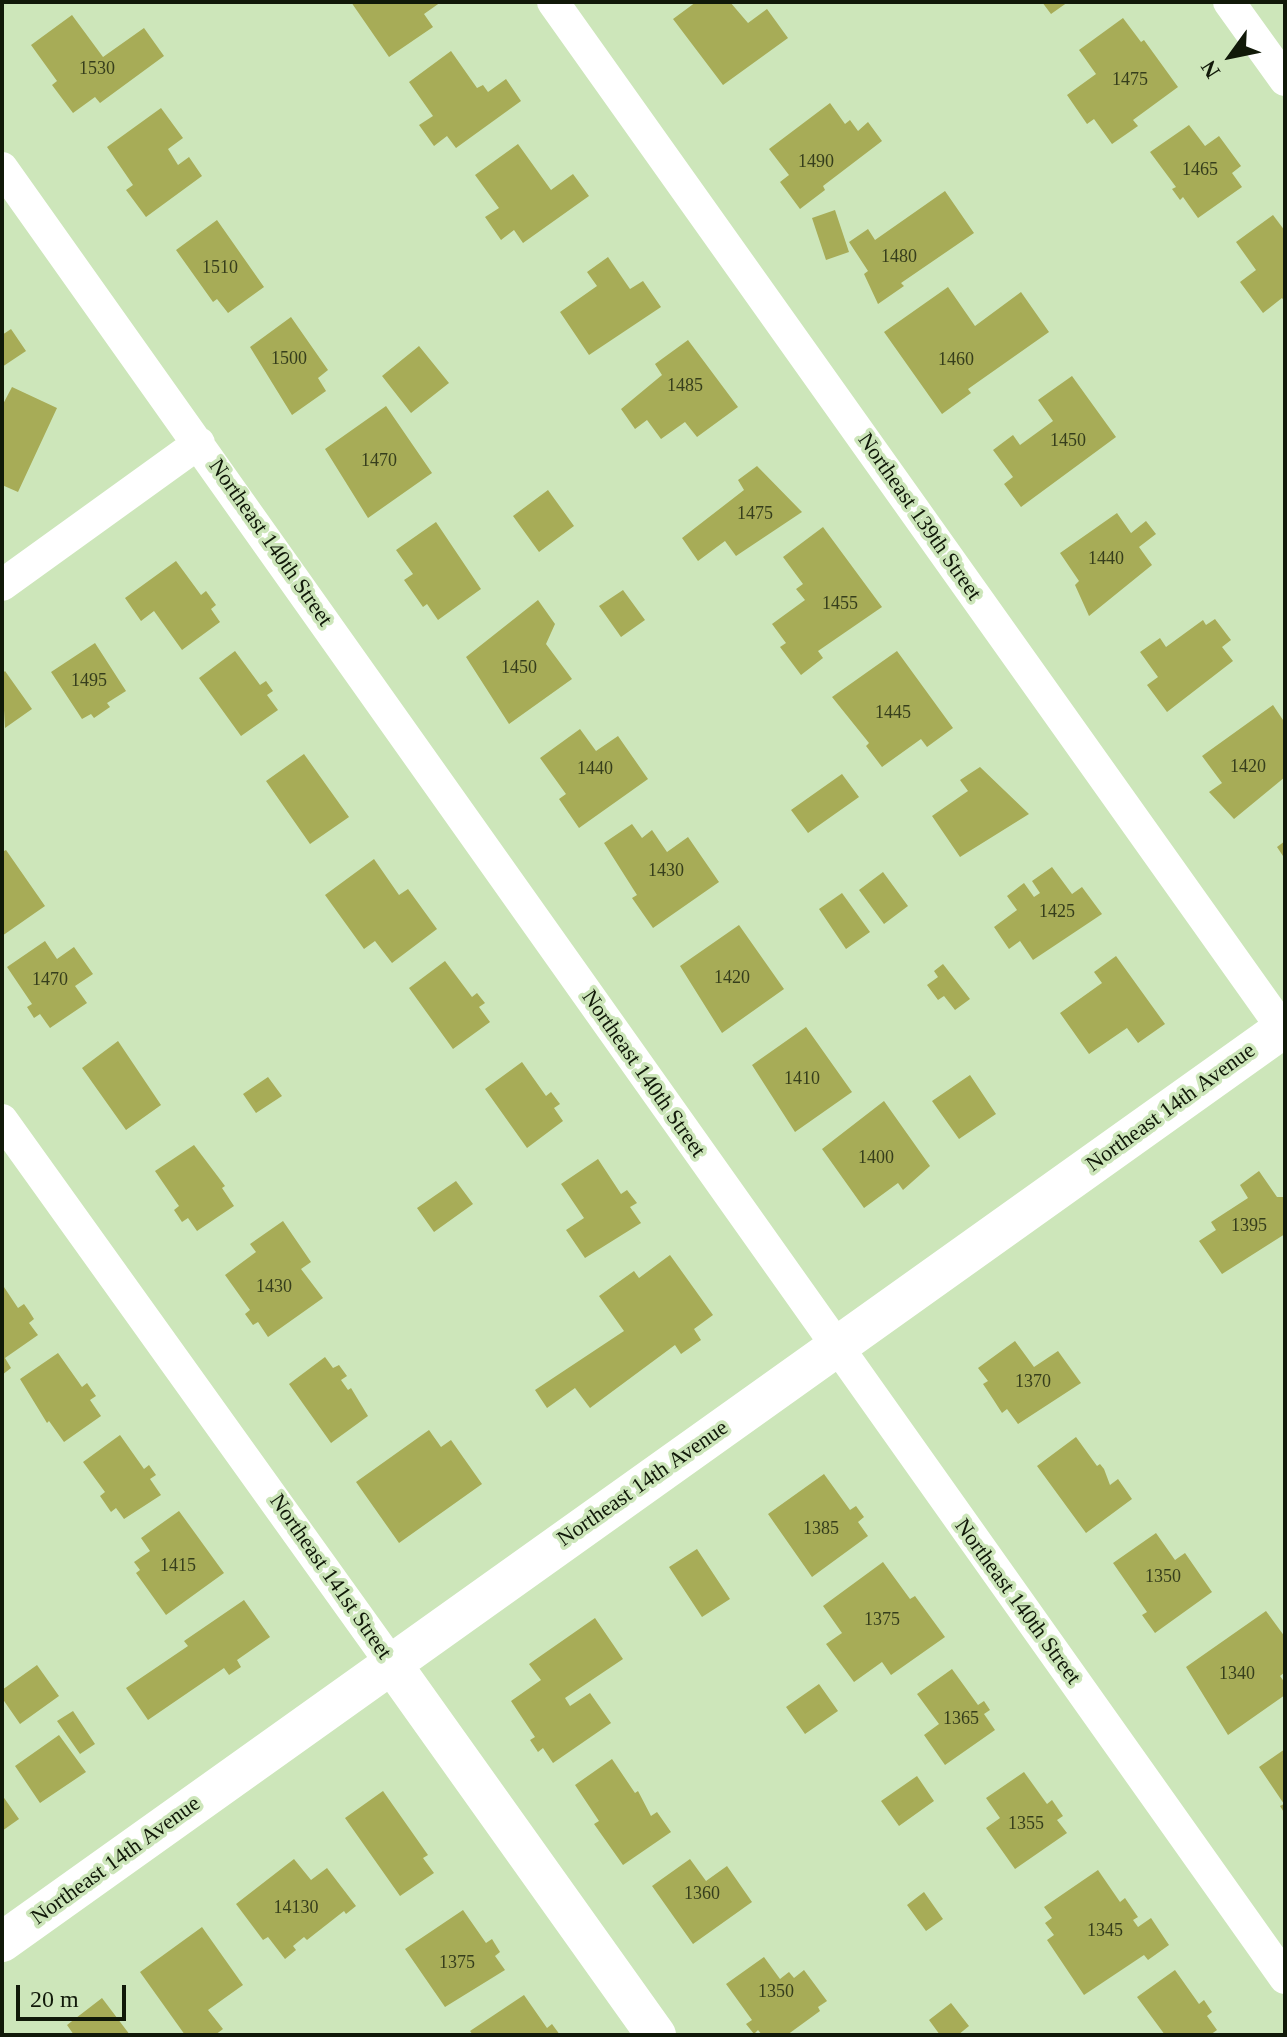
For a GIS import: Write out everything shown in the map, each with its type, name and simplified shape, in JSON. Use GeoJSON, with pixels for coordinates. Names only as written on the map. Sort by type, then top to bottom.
{"type":"FeatureCollection","features":[{"type":"Feature","properties":{"kind":"street","name":"Northeast 139th Street"},"geometry":{"type":"LineString","coordinates":[[553,2],[1284,1029]]}},
{"type":"Feature","properties":{"kind":"street"},"geometry":{"type":"LineString","coordinates":[[1229,2],[1285,80]]}},
{"type":"Feature","properties":{"kind":"street","name":"Northeast 140th Street"},"geometry":{"type":"LineString","coordinates":[[2,168],[835,1348],[1285,1978]]}},
{"type":"Feature","properties":{"kind":"street"},"geometry":{"type":"LineString","coordinates":[[2,585],[199,443]]}},
{"type":"Feature","properties":{"kind":"street","name":"Northeast 14th Avenue"},"geometry":{"type":"LineString","coordinates":[[2,1942],[1284,1029]]}},
{"type":"Feature","properties":{"kind":"street","name":"Northeast 141st Street"},"geometry":{"type":"LineString","coordinates":[[2,1120],[656,2035]]}},
{"type":"Feature","properties":{"kind":"building"},"geometry":{"type":"Polygon","coordinates":[[[351,2],[441,2],[424,14],[433,27],[389,57],[351,2]]]}},
{"type":"Feature","properties":{"kind":"building"},"geometry":{"type":"Polygon","coordinates":[[[696,2],[730,2],[748,23],[767,9],[788,38],[723,85],[673,19],[696,2]]]}},
{"type":"Feature","properties":{"kind":"building"},"geometry":{"type":"Polygon","coordinates":[[[1042,2],[1068,2],[1051,14],[1042,2]]]}},
{"type":"Feature","properties":{"kind":"building"},"geometry":{"type":"Polygon","coordinates":[[[72,15],[103,57],[144,28],[164,56],[100,103],[95,97],[73,113],[52,85],[57,81],[31,45],[72,15]]]}},
{"type":"Feature","properties":{"kind":"building"},"geometry":{"type":"Polygon","coordinates":[[[1123,18],[1141,42],[1144,40],[1178,87],[1133,120],[1138,126],[1112,144],[1094,119],[1087,124],[1067,95],[1096,74],[1079,50],[1123,18]]]}},
{"type":"Feature","properties":{"kind":"building"},"geometry":{"type":"Polygon","coordinates":[[[451,51],[477,88],[483,85],[488,92],[506,79],[521,101],[456,148],[447,136],[434,146],[419,125],[433,116],[409,82],[451,51]]]}},
{"type":"Feature","properties":{"kind":"building"},"geometry":{"type":"Polygon","coordinates":[[[830,103],[845,124],[850,120],[858,131],[868,122],[882,141],[823,186],[825,190],[800,209],[780,182],[789,175],[769,149],[830,103]]]}},
{"type":"Feature","properties":{"kind":"building"},"geometry":{"type":"Polygon","coordinates":[[[161,108],[183,138],[168,149],[178,165],[189,157],[202,176],[146,217],[126,190],[133,185],[107,147],[161,108]]]}},
{"type":"Feature","properties":{"kind":"building"},"geometry":{"type":"Polygon","coordinates":[[[1189,125],[1205,146],[1219,136],[1241,166],[1232,173],[1242,187],[1198,218],[1183,197],[1180,200],[1172,189],[1176,187],[1150,152],[1189,125]]]}},
{"type":"Feature","properties":{"kind":"building"},"geometry":{"type":"Polygon","coordinates":[[[518,144],[551,190],[573,174],[589,196],[523,243],[514,230],[501,240],[485,217],[499,208],[475,175],[518,144]]]}},
{"type":"Feature","properties":{"kind":"building"},"geometry":{"type":"Polygon","coordinates":[[[945,191],[974,233],[901,283],[904,286],[878,304],[864,274],[868,271],[849,242],[868,229],[875,240],[945,191]]]}},
{"type":"Feature","properties":{"kind":"building"},"geometry":{"type":"Polygon","coordinates":[[[835,210],[849,252],[826,260],[812,218],[835,210]]]}},
{"type":"Feature","properties":{"kind":"building"},"geometry":{"type":"Polygon","coordinates":[[[1273,215],[1285,231],[1285,302],[1282,298],[1263,313],[1240,282],[1256,270],[1236,242],[1273,215]]]}},
{"type":"Feature","properties":{"kind":"building"},"geometry":{"type":"Polygon","coordinates":[[[217,220],[264,287],[228,313],[217,299],[213,302],[176,250],[217,220]]]}},
{"type":"Feature","properties":{"kind":"building"},"geometry":{"type":"Polygon","coordinates":[[[608,257],[630,289],[643,281],[661,307],[589,355],[560,312],[597,286],[587,272],[608,257]]]}},
{"type":"Feature","properties":{"kind":"building"},"geometry":{"type":"Polygon","coordinates":[[[948,287],[975,326],[1021,292],[1049,332],[968,389],[971,393],[942,414],[884,332],[948,287]]]}},
{"type":"Feature","properties":{"kind":"building"},"geometry":{"type":"Polygon","coordinates":[[[291,317],[328,370],[318,378],[326,391],[292,415],[250,347],[291,317]]]}},
{"type":"Feature","properties":{"kind":"building"},"geometry":{"type":"Polygon","coordinates":[[[11,329],[26,351],[2,367],[2,335],[11,329]]]}},
{"type":"Feature","properties":{"kind":"building"},"geometry":{"type":"Polygon","coordinates":[[[688,340],[738,407],[697,437],[685,422],[661,439],[647,420],[635,429],[621,409],[662,375],[655,364],[688,340]]]}},
{"type":"Feature","properties":{"kind":"building"},"geometry":{"type":"Polygon","coordinates":[[[419,346],[449,383],[411,413],[382,376],[419,346]]]}},
{"type":"Feature","properties":{"kind":"building"},"geometry":{"type":"Polygon","coordinates":[[[1072,376],[1116,437],[1021,507],[1004,484],[1013,477],[993,450],[1013,435],[1020,445],[1053,421],[1038,400],[1072,376]]]}},
{"type":"Feature","properties":{"kind":"building"},"geometry":{"type":"Polygon","coordinates":[[[12,387],[57,408],[18,492],[2,485],[2,406],[12,387]]]}},
{"type":"Feature","properties":{"kind":"building"},"geometry":{"type":"Polygon","coordinates":[[[386,406],[432,473],[368,518],[325,449],[386,406]]]}},
{"type":"Feature","properties":{"kind":"building"},"geometry":{"type":"Polygon","coordinates":[[[757,466],[802,512],[736,556],[725,541],[698,561],[682,538],[744,490],[738,480],[757,466]]]}},
{"type":"Feature","properties":{"kind":"building"},"geometry":{"type":"Polygon","coordinates":[[[548,490],[574,526],[539,552],[513,516],[548,490]]]}},
{"type":"Feature","properties":{"kind":"building"},"geometry":{"type":"Polygon","coordinates":[[[1117,513],[1131,533],[1146,521],[1156,534],[1139,547],[1152,565],[1089,616],[1075,585],[1079,581],[1060,553],[1117,513]]]}},
{"type":"Feature","properties":{"kind":"building"},"geometry":{"type":"Polygon","coordinates":[[[436,522],[481,589],[438,620],[427,604],[423,607],[404,580],[413,574],[396,550],[436,522]]]}},
{"type":"Feature","properties":{"kind":"building"},"geometry":{"type":"Polygon","coordinates":[[[823,527],[882,607],[818,651],[823,658],[801,675],[780,647],[786,643],[772,624],[805,600],[796,589],[803,584],[783,557],[823,527]]]}},
{"type":"Feature","properties":{"kind":"building"},"geometry":{"type":"Polygon","coordinates":[[[176,561],[201,595],[206,591],[216,605],[211,609],[220,622],[182,650],[154,611],[141,621],[125,598],[176,561]]]}},
{"type":"Feature","properties":{"kind":"building"},"geometry":{"type":"Polygon","coordinates":[[[623,590],[645,620],[621,637],[599,606],[623,590]]]}},
{"type":"Feature","properties":{"kind":"building"},"geometry":{"type":"Polygon","coordinates":[[[538,600],[555,624],[546,644],[572,679],[509,724],[466,657],[538,600]]]}},
{"type":"Feature","properties":{"kind":"building"},"geometry":{"type":"Polygon","coordinates":[[[1215,619],[1231,640],[1222,647],[1233,661],[1167,712],[1147,685],[1158,677],[1140,652],[1160,638],[1166,647],[1203,620],[1206,625],[1215,619]]]}},
{"type":"Feature","properties":{"kind":"building"},"geometry":{"type":"Polygon","coordinates":[[[95,643],[126,691],[107,703],[110,707],[94,718],[91,714],[82,719],[51,672],[95,643]]]}},
{"type":"Feature","properties":{"kind":"building"},"geometry":{"type":"Polygon","coordinates":[[[235,651],[260,685],[266,681],[273,691],[267,695],[278,710],[241,736],[199,678],[235,651]]]}},
{"type":"Feature","properties":{"kind":"building"},"geometry":{"type":"Polygon","coordinates":[[[897,651],[953,728],[927,747],[921,739],[882,767],[866,746],[869,743],[832,697],[897,651]]]}},
{"type":"Feature","properties":{"kind":"building"},"geometry":{"type":"Polygon","coordinates":[[[5,671],[32,709],[5,728],[2,674],[5,671]]]}},
{"type":"Feature","properties":{"kind":"building"},"geometry":{"type":"Polygon","coordinates":[[[1273,705],[1285,723],[1285,777],[1234,819],[1209,792],[1222,783],[1202,756],[1273,705]]]}},
{"type":"Feature","properties":{"kind":"building"},"geometry":{"type":"Polygon","coordinates":[[[580,729],[596,751],[618,736],[648,779],[579,828],[559,799],[566,794],[540,758],[580,729]]]}},
{"type":"Feature","properties":{"kind":"building"},"geometry":{"type":"Polygon","coordinates":[[[304,754],[349,817],[310,844],[266,781],[304,754]]]}},
{"type":"Feature","properties":{"kind":"building"},"geometry":{"type":"Polygon","coordinates":[[[980,767],[1029,814],[960,857],[932,816],[968,791],[960,780],[980,767]]]}},
{"type":"Feature","properties":{"kind":"building"},"geometry":{"type":"Polygon","coordinates":[[[842,774],[859,797],[808,833],[791,810],[842,774]]]}},
{"type":"Feature","properties":{"kind":"building"},"geometry":{"type":"Polygon","coordinates":[[[632,824],[642,838],[652,830],[667,852],[688,837],[719,882],[653,928],[632,898],[637,895],[604,843],[632,824]]]}},
{"type":"Feature","properties":{"kind":"building"},"geometry":{"type":"Polygon","coordinates":[[[1285,841],[1285,859],[1277,847],[1285,841]]]}},
{"type":"Feature","properties":{"kind":"building"},"geometry":{"type":"Polygon","coordinates":[[[6,850],[45,906],[2,936],[2,852],[6,850]]]}},
{"type":"Feature","properties":{"kind":"building"},"geometry":{"type":"Polygon","coordinates":[[[374,859],[399,895],[408,889],[437,929],[392,963],[375,941],[364,949],[325,895],[374,859]]]}},
{"type":"Feature","properties":{"kind":"building"},"geometry":{"type":"Polygon","coordinates":[[[1052,867],[1072,894],[1082,887],[1102,914],[1033,960],[1020,941],[1009,949],[994,927],[1017,910],[1007,896],[1024,883],[1034,897],[1040,893],[1032,881],[1052,867]]]}},
{"type":"Feature","properties":{"kind":"building"},"geometry":{"type":"Polygon","coordinates":[[[883,872],[908,906],[884,924],[859,890],[883,872]]]}},
{"type":"Feature","properties":{"kind":"building"},"geometry":{"type":"Polygon","coordinates":[[[842,893],[870,932],[846,949],[819,909],[842,893]]]}},
{"type":"Feature","properties":{"kind":"building"},"geometry":{"type":"Polygon","coordinates":[[[739,925],[784,989],[722,1033],[680,966],[739,925]]]}},
{"type":"Feature","properties":{"kind":"building"},"geometry":{"type":"Polygon","coordinates":[[[45,941],[57,959],[74,947],[93,974],[75,986],[87,1003],[50,1028],[40,1014],[34,1018],[27,1007],[32,1004],[7,967],[45,941]]]}},
{"type":"Feature","properties":{"kind":"building"},"geometry":{"type":"Polygon","coordinates":[[[1116,956],[1165,1024],[1138,1043],[1127,1028],[1089,1054],[1060,1013],[1102,983],[1094,972],[1116,956]]]}},
{"type":"Feature","properties":{"kind":"building"},"geometry":{"type":"Polygon","coordinates":[[[445,961],[472,997],[477,993],[485,1003],[479,1007],[490,1022],[453,1049],[409,988],[445,961]]]}},
{"type":"Feature","properties":{"kind":"building"},"geometry":{"type":"Polygon","coordinates":[[[943,964],[970,999],[955,1010],[944,996],[938,1000],[927,985],[938,977],[934,971],[943,964]]]}},
{"type":"Feature","properties":{"kind":"building"},"geometry":{"type":"Polygon","coordinates":[[[806,1027],[852,1092],[795,1132],[752,1065],[806,1027]]]}},
{"type":"Feature","properties":{"kind":"building"},"geometry":{"type":"Polygon","coordinates":[[[118,1041],[161,1105],[126,1130],[82,1068],[118,1041]]]}},
{"type":"Feature","properties":{"kind":"building"},"geometry":{"type":"Polygon","coordinates":[[[522,1062],[546,1096],[551,1092],[560,1104],[554,1108],[563,1121],[527,1148],[485,1089],[522,1062]]]}},
{"type":"Feature","properties":{"kind":"building"},"geometry":{"type":"Polygon","coordinates":[[[970,1075],[996,1114],[959,1139],[932,1101],[970,1075]]]}},
{"type":"Feature","properties":{"kind":"building"},"geometry":{"type":"Polygon","coordinates":[[[268,1077],[282,1096],[256,1113],[243,1094],[268,1077]]]}},
{"type":"Feature","properties":{"kind":"building"},"geometry":{"type":"Polygon","coordinates":[[[884,1101],[930,1166],[903,1190],[898,1183],[864,1208],[822,1149],[884,1101]]]}},
{"type":"Feature","properties":{"kind":"building"},"geometry":{"type":"Polygon","coordinates":[[[194,1145],[225,1186],[222,1188],[234,1206],[197,1231],[188,1218],[182,1222],[174,1210],[179,1206],[155,1171],[194,1145]]]}},
{"type":"Feature","properties":{"kind":"building"},"geometry":{"type":"Polygon","coordinates":[[[598,1159],[621,1194],[627,1190],[637,1203],[630,1207],[641,1223],[585,1258],[566,1230],[584,1218],[561,1184],[598,1159]]]}},
{"type":"Feature","properties":{"kind":"building"},"geometry":{"type":"Polygon","coordinates":[[[1259,1171],[1277,1197],[1285,1197],[1285,1234],[1222,1274],[1199,1241],[1216,1230],[1211,1222],[1248,1198],[1240,1185],[1259,1171]]]}},
{"type":"Feature","properties":{"kind":"building"},"geometry":{"type":"Polygon","coordinates":[[[456,1181],[473,1204],[434,1232],[417,1208],[456,1181]]]}},
{"type":"Feature","properties":{"kind":"building"},"geometry":{"type":"Polygon","coordinates":[[[283,1221],[311,1262],[301,1269],[323,1298],[268,1337],[258,1322],[253,1325],[245,1314],[250,1310],[225,1275],[256,1252],[250,1244],[283,1221]]]}},
{"type":"Feature","properties":{"kind":"building"},"geometry":{"type":"Polygon","coordinates":[[[670,1255],[713,1315],[694,1329],[701,1340],[681,1354],[675,1345],[590,1408],[575,1388],[547,1408],[535,1390],[624,1331],[599,1296],[634,1271],[639,1278],[670,1255]]]}},
{"type":"Feature","properties":{"kind":"building"},"geometry":{"type":"Polygon","coordinates":[[[2,1284],[18,1308],[24,1304],[29,1311],[34,1319],[29,1323],[38,1335],[5,1358],[11,1368],[2,1375],[2,1284]]]}},
{"type":"Feature","properties":{"kind":"building"},"geometry":{"type":"Polygon","coordinates":[[[1015,1341],[1034,1367],[1058,1351],[1081,1383],[1018,1424],[1007,1409],[1002,1413],[983,1384],[988,1381],[978,1368],[1015,1341]]]}},
{"type":"Feature","properties":{"kind":"building"},"geometry":{"type":"Polygon","coordinates":[[[58,1353],[82,1387],[87,1383],[96,1396],[90,1400],[101,1416],[64,1442],[49,1421],[47,1423],[20,1379],[58,1353]]]}},
{"type":"Feature","properties":{"kind":"building"},"geometry":{"type":"Polygon","coordinates":[[[325,1357],[333,1368],[339,1365],[347,1376],[341,1380],[348,1390],[351,1388],[368,1416],[331,1443],[289,1384],[325,1357]]]}},
{"type":"Feature","properties":{"kind":"building"},"geometry":{"type":"Polygon","coordinates":[[[429,1430],[441,1447],[451,1440],[482,1484],[399,1543],[356,1482],[429,1430]]]}},
{"type":"Feature","properties":{"kind":"building"},"geometry":{"type":"Polygon","coordinates":[[[120,1435],[144,1469],[149,1465],[156,1475],[150,1479],[161,1495],[124,1519],[116,1508],[111,1512],[100,1496],[105,1492],[83,1462],[120,1435]]]}},
{"type":"Feature","properties":{"kind":"building"},"geometry":{"type":"Polygon","coordinates":[[[1076,1437],[1097,1466],[1100,1464],[1104,1469],[1110,1485],[1118,1479],[1132,1499],[1086,1533],[1037,1466],[1076,1437]]]}},
{"type":"Feature","properties":{"kind":"building"},"geometry":{"type":"Polygon","coordinates":[[[824,1474],[850,1510],[856,1506],[864,1517],[858,1522],[868,1536],[812,1577],[768,1514],[824,1474]]]}},
{"type":"Feature","properties":{"kind":"building"},"geometry":{"type":"Polygon","coordinates":[[[179,1511],[224,1573],[166,1615],[136,1573],[140,1570],[134,1562],[150,1551],[141,1538],[179,1511]]]}},
{"type":"Feature","properties":{"kind":"building"},"geometry":{"type":"Polygon","coordinates":[[[1156,1533],[1175,1560],[1185,1553],[1212,1592],[1155,1633],[1142,1615],[1147,1612],[1113,1563],[1156,1533]]]}},
{"type":"Feature","properties":{"kind":"building"},"geometry":{"type":"Polygon","coordinates":[[[697,1549],[730,1599],[702,1617],[669,1567],[697,1549]]]}},
{"type":"Feature","properties":{"kind":"building"},"geometry":{"type":"Polygon","coordinates":[[[883,1562],[910,1599],[915,1596],[945,1637],[891,1675],[882,1662],[854,1682],[826,1644],[842,1633],[823,1606],[883,1562]]]}},
{"type":"Feature","properties":{"kind":"building"},"geometry":{"type":"Polygon","coordinates":[[[244,1600],[270,1637],[237,1660],[241,1667],[229,1675],[224,1668],[148,1720],[126,1688],[188,1646],[184,1641],[244,1600]]]}},
{"type":"Feature","properties":{"kind":"building"},"geometry":{"type":"Polygon","coordinates":[[[1266,1611],[1285,1637],[1285,1672],[1280,1676],[1285,1683],[1285,1695],[1228,1735],[1186,1667],[1266,1611]]]}},
{"type":"Feature","properties":{"kind":"building"},"geometry":{"type":"Polygon","coordinates":[[[595,1618],[623,1659],[565,1698],[570,1706],[590,1693],[611,1723],[553,1763],[543,1748],[538,1752],[530,1740],[535,1737],[511,1701],[541,1680],[529,1664],[595,1618]]]}},
{"type":"Feature","properties":{"kind":"building"},"geometry":{"type":"Polygon","coordinates":[[[37,1665],[59,1696],[20,1724],[2,1698],[2,1690],[37,1665]]]}},
{"type":"Feature","properties":{"kind":"building"},"geometry":{"type":"Polygon","coordinates":[[[952,1669],[978,1705],[984,1701],[990,1710],[984,1714],[995,1730],[945,1765],[924,1735],[939,1724],[917,1694],[952,1669]]]}},
{"type":"Feature","properties":{"kind":"building"},"geometry":{"type":"Polygon","coordinates":[[[819,1684],[838,1711],[805,1734],[786,1707],[819,1684]]]}},
{"type":"Feature","properties":{"kind":"building"},"geometry":{"type":"Polygon","coordinates":[[[73,1711],[95,1744],[80,1754],[57,1721],[73,1711]]]}},
{"type":"Feature","properties":{"kind":"building"},"geometry":{"type":"Polygon","coordinates":[[[59,1735],[86,1772],[40,1803],[15,1766],[59,1735]]]}},
{"type":"Feature","properties":{"kind":"building"},"geometry":{"type":"Polygon","coordinates":[[[1285,1749],[1285,1814],[1280,1806],[1284,1804],[1259,1767],[1285,1749]]]}},
{"type":"Feature","properties":{"kind":"building"},"geometry":{"type":"Polygon","coordinates":[[[612,1759],[635,1793],[638,1791],[651,1816],[657,1812],[671,1832],[623,1865],[594,1824],[599,1821],[575,1785],[612,1759]]]}},
{"type":"Feature","properties":{"kind":"building"},"geometry":{"type":"Polygon","coordinates":[[[1024,1772],[1047,1804],[1052,1800],[1063,1816],[1057,1820],[1067,1833],[1015,1869],[986,1828],[1000,1818],[986,1798],[1024,1772]]]}},
{"type":"Feature","properties":{"kind":"building"},"geometry":{"type":"Polygon","coordinates":[[[917,1776],[934,1801],[899,1826],[881,1801],[917,1776]]]}},
{"type":"Feature","properties":{"kind":"building"},"geometry":{"type":"Polygon","coordinates":[[[383,1791],[428,1855],[423,1858],[434,1873],[400,1896],[345,1818],[383,1791]]]}},
{"type":"Feature","properties":{"kind":"building"},"geometry":{"type":"Polygon","coordinates":[[[2,1795],[19,1819],[2,1831],[2,1795]]]}},
{"type":"Feature","properties":{"kind":"building"},"geometry":{"type":"Polygon","coordinates":[[[294,1859],[311,1880],[327,1868],[356,1906],[346,1914],[344,1911],[307,1940],[304,1937],[293,1946],[296,1950],[285,1959],[268,1937],[263,1940],[236,1904],[294,1859]]]}},
{"type":"Feature","properties":{"kind":"building"},"geometry":{"type":"Polygon","coordinates":[[[690,1859],[706,1881],[727,1866],[752,1902],[693,1944],[652,1886],[690,1859]]]}},
{"type":"Feature","properties":{"kind":"building"},"geometry":{"type":"Polygon","coordinates":[[[1098,1870],[1120,1902],[1125,1898],[1138,1917],[1133,1920],[1138,1927],[1151,1918],[1169,1945],[1148,1960],[1144,1955],[1084,1995],[1047,1940],[1054,1935],[1045,1923],[1052,1918],[1044,1907],[1098,1870]]]}},
{"type":"Feature","properties":{"kind":"building"},"geometry":{"type":"Polygon","coordinates":[[[924,1892],[943,1919],[926,1931],[907,1905],[924,1892]]]}},
{"type":"Feature","properties":{"kind":"building"},"geometry":{"type":"Polygon","coordinates":[[[463,1910],[486,1943],[492,1939],[500,1952],[495,1956],[505,1970],[445,2007],[405,1949],[463,1910]]]}},
{"type":"Feature","properties":{"kind":"building"},"geometry":{"type":"Polygon","coordinates":[[[202,1927],[243,1985],[208,2010],[223,2029],[215,2035],[185,2035],[140,1972],[202,1927]]]}},
{"type":"Feature","properties":{"kind":"building"},"geometry":{"type":"Polygon","coordinates":[[[764,1957],[780,1979],[789,1972],[794,1978],[804,1970],[827,2001],[818,2007],[820,2011],[787,2035],[762,2035],[758,2030],[754,2034],[746,2024],[752,2020],[726,1984],[764,1957]]]}},
{"type":"Feature","properties":{"kind":"building"},"geometry":{"type":"Polygon","coordinates":[[[1175,1970],[1199,2004],[1204,2000],[1212,2012],[1207,2016],[1217,2030],[1210,2035],[1165,2035],[1137,1997],[1175,1970]]]}},
{"type":"Feature","properties":{"kind":"building"},"geometry":{"type":"Polygon","coordinates":[[[524,1995],[547,2028],[552,2024],[560,2035],[473,2035],[470,2031],[524,1995]]]}},
{"type":"Feature","properties":{"kind":"building"},"geometry":{"type":"Polygon","coordinates":[[[102,1998],[130,2035],[74,2035],[67,2025],[102,1998]]]}},
{"type":"Feature","properties":{"kind":"building"},"geometry":{"type":"Polygon","coordinates":[[[951,2003],[969,2026],[958,2035],[940,2035],[929,2020],[951,2003]]]}}]}
